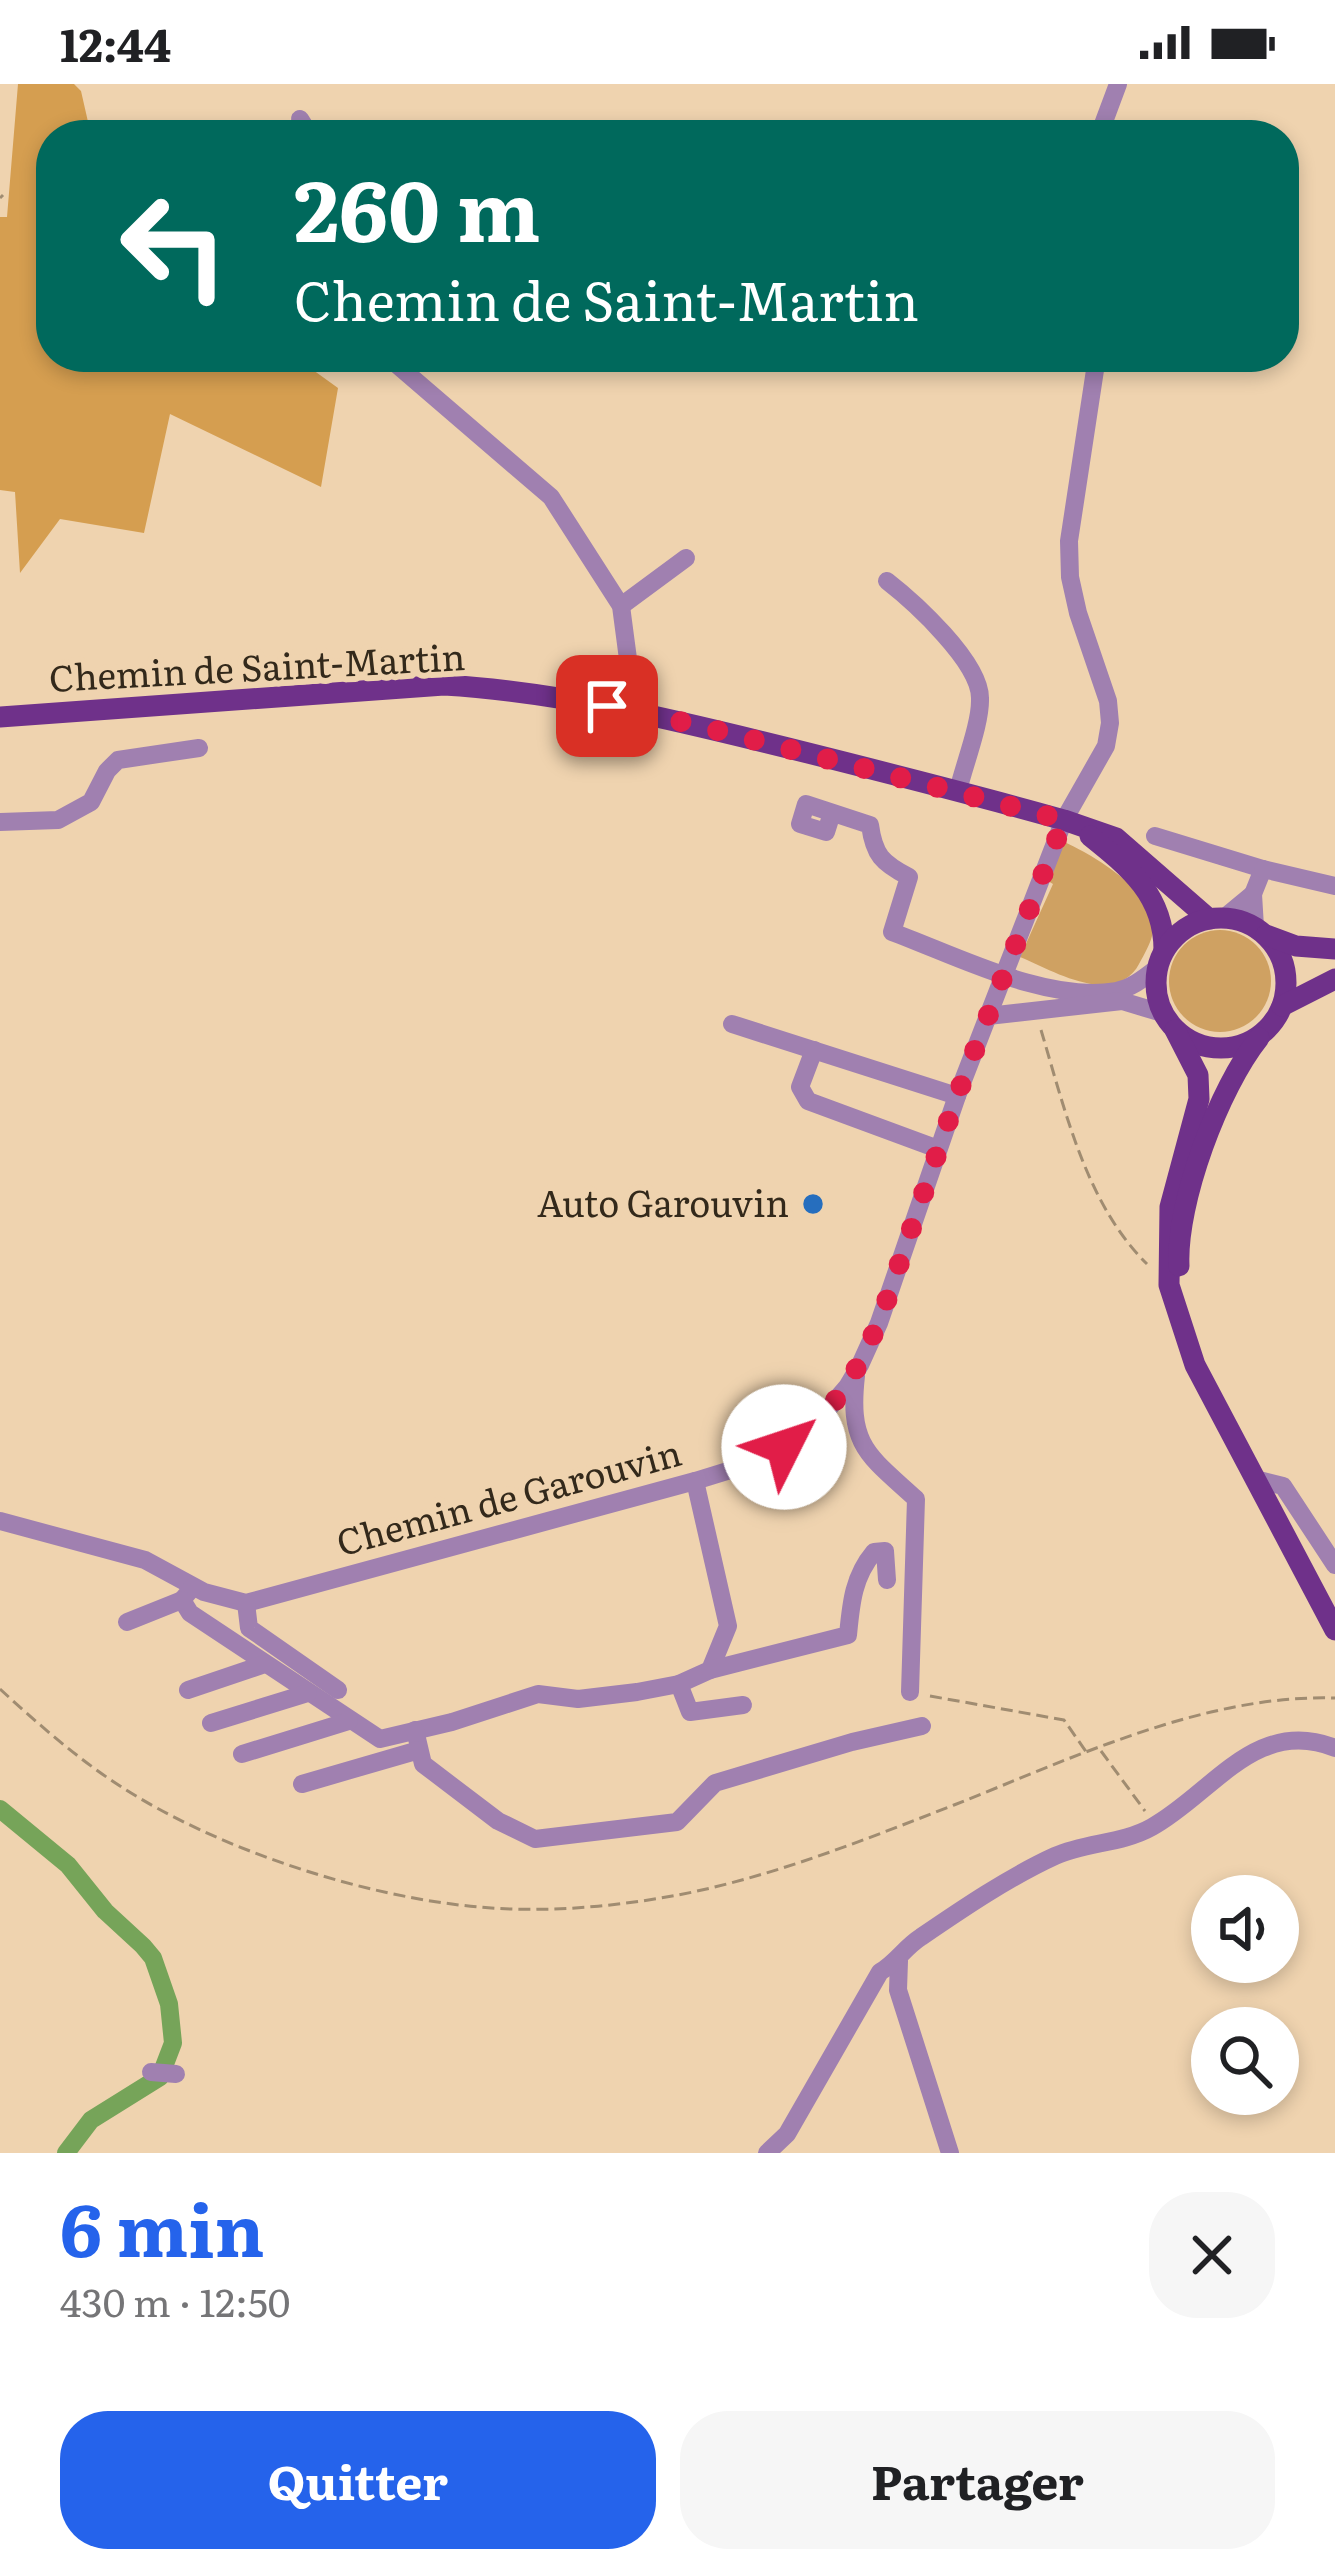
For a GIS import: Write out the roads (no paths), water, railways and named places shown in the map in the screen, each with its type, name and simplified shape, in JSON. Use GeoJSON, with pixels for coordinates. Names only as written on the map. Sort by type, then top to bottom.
{"type":"FeatureCollection","features":[{"type":"Feature","properties":{"kind":"main road","name":"Chemin de Saint-Martin"},"geometry":{"type":"LineString","coordinates":[[0,717],[373,687],[498,688],[635,712],[1071,822],[1116,838],[1216,918]]}},
{"type":"Feature","properties":{"kind":"main road"},"geometry":{"type":"LineString","coordinates":[[1071,822],[1146,887],[1164,927],[1155,991],[1198,1075],[1199,1099],[1170,1208],[1168,1286],[1195,1365],[1335,1630]]}},
{"type":"Feature","properties":{"kind":"main road"},"geometry":{"type":"LineString","coordinates":[[1160,959],[1191,925],[1216,918],[1296,946],[1335,949]]}},
{"type":"Feature","properties":{"kind":"main road"},"geometry":{"type":"LineString","coordinates":[[1182,1333],[1179,1256],[1193,1185],[1234,1075],[1282,1006],[1286,987],[1284,968],[1260,931]]}},
{"type":"Feature","properties":{"kind":"main road"},"geometry":{"type":"LineString","coordinates":[[1282,1006],[1335,979]]}},
{"type":"Feature","properties":{"kind":"main road"},"geometry":{"type":"LineString","coordinates":[[1168,1021],[1192,1042],[1211,1048],[1232,1047],[1268,1028]]}},
{"type":"Feature","properties":{"kind":"street"},"geometry":{"type":"LineString","coordinates":[[1105,120],[1118,84]]}},
{"type":"Feature","properties":{"kind":"street"},"geometry":{"type":"LineString","coordinates":[[405,372],[551,497],[621,606],[635,712]]}},
{"type":"Feature","properties":{"kind":"street","name":"Chemin de Garouvin"},"geometry":{"type":"LineString","coordinates":[[246,1603],[750,1464],[809,1431],[856,1371],[879,1323],[1004,973],[1097,766],[1110,723],[1108,701],[1070,578],[1072,504],[1094,372]]}},
{"type":"Feature","properties":{"kind":"street"},"geometry":{"type":"LineString","coordinates":[[621,606],[686,558]]}},
{"type":"Feature","properties":{"kind":"street"},"geometry":{"type":"LineString","coordinates":[[887,581],[943,633],[974,674],[981,697],[958,790]]}},
{"type":"Feature","properties":{"kind":"street"},"geometry":{"type":"LineString","coordinates":[[0,821],[58,820],[91,802],[112,763],[199,748]]}},
{"type":"Feature","properties":{"kind":"street"},"geometry":{"type":"LineString","coordinates":[[832,813],[871,825],[873,850],[883,863],[909,877],[892,932],[1064,994],[1118,991],[1136,984],[1160,959]]}},
{"type":"Feature","properties":{"kind":"street"},"geometry":{"type":"LineString","coordinates":[[1155,836],[1335,886]]}},
{"type":"Feature","properties":{"kind":"street"},"geometry":{"type":"LineString","coordinates":[[1260,931],[1253,894],[1263,869]]}},
{"type":"Feature","properties":{"kind":"street"},"geometry":{"type":"LineString","coordinates":[[1216,918],[1253,894]]}},
{"type":"Feature","properties":{"kind":"street"},"geometry":{"type":"LineString","coordinates":[[988,1016],[1121,1001],[1168,1021]]}},
{"type":"Feature","properties":{"kind":"street"},"geometry":{"type":"LineString","coordinates":[[732,1024],[957,1096]]}},
{"type":"Feature","properties":{"kind":"street"},"geometry":{"type":"LineString","coordinates":[[814,1050],[800,1087],[808,1101],[938,1149]]}},
{"type":"Feature","properties":{"kind":"street"},"geometry":{"type":"LineString","coordinates":[[856,1371],[854,1429],[861,1444],[916,1499],[910,1692]]}},
{"type":"Feature","properties":{"kind":"street"},"geometry":{"type":"LineString","coordinates":[[1255,1479],[1283,1486],[1335,1565]]}},
{"type":"Feature","properties":{"kind":"street"},"geometry":{"type":"LineString","coordinates":[[695,1481],[728,1626],[710,1670]]}},
{"type":"Feature","properties":{"kind":"street"},"geometry":{"type":"LineString","coordinates":[[0,1521],[145,1560],[187,1594],[246,1603],[249,1628],[338,1690]]}},
{"type":"Feature","properties":{"kind":"street"},"geometry":{"type":"LineString","coordinates":[[302,1784],[538,1694],[578,1699],[680,1684],[710,1670],[848,1635],[852,1594],[862,1567],[874,1552],[885,1551],[887,1580]]}},
{"type":"Feature","properties":{"kind":"street"},"geometry":{"type":"LineString","coordinates":[[127,1622],[187,1594]]}},
{"type":"Feature","properties":{"kind":"street"},"geometry":{"type":"LineString","coordinates":[[187,1594],[190,1613],[308,1694],[380,1738],[417,1740]]}},
{"type":"Feature","properties":{"kind":"street"},"geometry":{"type":"LineString","coordinates":[[188,1690],[266,1664]]}},
{"type":"Feature","properties":{"kind":"street"},"geometry":{"type":"LineString","coordinates":[[680,1684],[690,1712],[743,1705]]}},
{"type":"Feature","properties":{"kind":"street"},"geometry":{"type":"LineString","coordinates":[[211,1723],[308,1694]]}},
{"type":"Feature","properties":{"kind":"street"},"geometry":{"type":"LineString","coordinates":[[242,1754],[349,1720]]}},
{"type":"Feature","properties":{"kind":"street"},"geometry":{"type":"LineString","coordinates":[[417,1740],[423,1764],[450,1787],[498,1821],[536,1840],[677,1822],[715,1783],[922,1726]]}},
{"type":"Feature","properties":{"kind":"street"},"geometry":{"type":"LineString","coordinates":[[766,2153],[787,2134],[880,1972],[899,1961],[919,1938],[1056,1855],[1155,1826],[1214,1778],[1278,1742],[1299,1738],[1335,1748]]}},
{"type":"Feature","properties":{"kind":"street"},"geometry":{"type":"LineString","coordinates":[[899,1961],[898,1990],[950,2153]]}},
{"type":"Feature","properties":{"kind":"street"},"geometry":{"type":"LineString","coordinates":[[151,2072],[176,2074]]}},
{"type":"Feature","properties":{"kind":"waterway"},"geometry":{"type":"LineString","coordinates":[[0,1809],[68,1865],[105,1911],[143,1946],[153,1958],[169,2004],[173,2043],[160,2077],[91,2120],[66,2153]]}},
{"type":"Feature","properties":{"kind":"place","name":"Auto Garouvin"},"geometry":{"type":"Point","coordinates":[813,1204]}}]}
